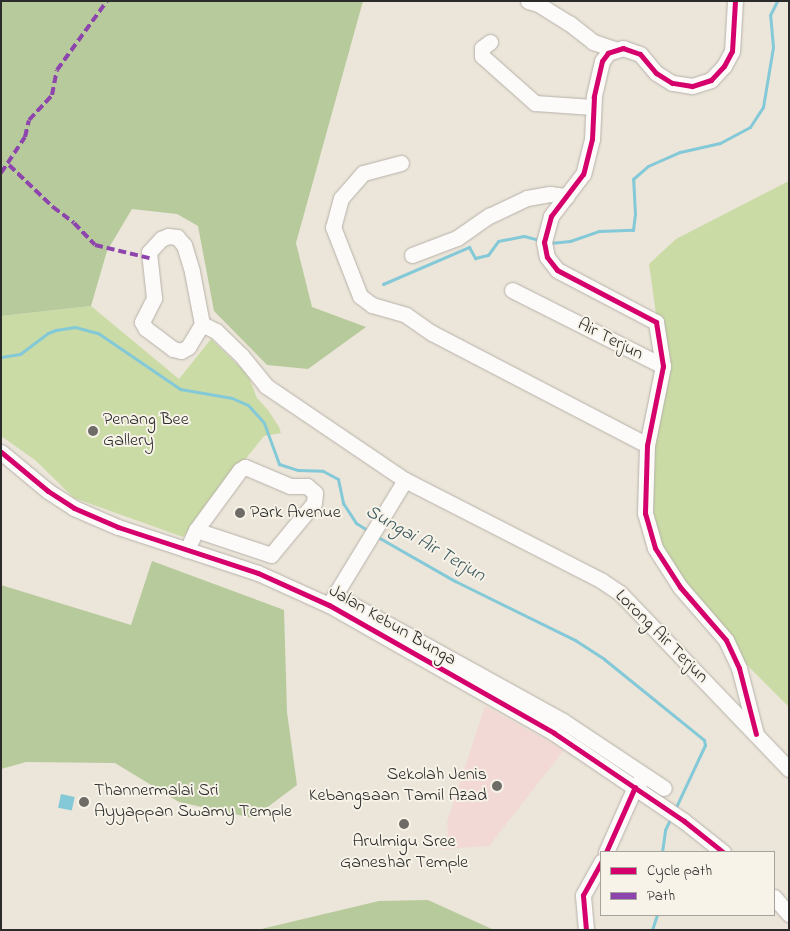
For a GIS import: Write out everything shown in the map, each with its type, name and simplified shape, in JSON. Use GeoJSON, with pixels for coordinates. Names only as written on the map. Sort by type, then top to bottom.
{"type":"FeatureCollection","features":[{"type":"Feature","properties":{"kind":"street"},"geometry":{"type":"LineString","coordinates":[[528,1],[538,4],[569,23],[592,42],[615,49],[623,48],[640,54],[656,73],[672,82],[692,86],[702,84],[717,74],[729,59],[733,42],[735,1]]}},
{"type":"Feature","properties":{"kind":"street"},"geometry":{"type":"LineString","coordinates":[[490,42],[482,48],[482,56],[535,103],[593,107]]}},
{"type":"Feature","properties":{"kind":"street"},"geometry":{"type":"LineString","coordinates":[[592,42],[602,61]]}},
{"type":"Feature","properties":{"kind":"street"},"geometry":{"type":"LineString","coordinates":[[615,49],[602,61],[593,107],[592,139],[583,174],[552,216],[545,238],[547,257],[557,270],[656,322],[663,366]]}},
{"type":"Feature","properties":{"kind":"street"},"geometry":{"type":"LineString","coordinates":[[401,163],[363,173],[341,198],[333,227],[360,296],[372,304],[406,314],[432,333],[647,445]]}},
{"type":"Feature","properties":{"kind":"street"},"geometry":{"type":"LineString","coordinates":[[412,255],[456,238],[489,216],[527,198],[550,194],[567,196]]}},
{"type":"Feature","properties":{"kind":"street"},"geometry":{"type":"LineString","coordinates":[[174,236],[181,240],[184,245],[192,272],[202,324],[188,347],[181,352],[173,350],[143,326],[142,318],[154,298],[150,252],[161,238],[174,236]]}},
{"type":"Feature","properties":{"kind":"street","name":"Air Terjun"},"geometry":{"type":"LineString","coordinates":[[512,290],[663,366],[647,445],[644,513],[655,548],[680,587],[726,640],[739,668],[756,734]]}},
{"type":"Feature","properties":{"kind":"street","name":"Lorong Air Terjun"},"geometry":{"type":"LineString","coordinates":[[202,324],[216,331],[241,355],[266,386],[405,480],[602,581],[620,593],[789,769]]}},
{"type":"Feature","properties":{"kind":"street","name":"Jalan Kebun Bunga"},"geometry":{"type":"LineString","coordinates":[[1,452],[48,491],[74,508],[118,527],[258,573],[332,600],[554,733],[667,809],[722,851]]}},
{"type":"Feature","properties":{"kind":"street"},"geometry":{"type":"LineString","coordinates":[[188,550],[196,530],[242,468],[250,468],[290,486],[307,486],[315,492],[314,503],[269,556],[196,530]]}},
{"type":"Feature","properties":{"kind":"street"},"geometry":{"type":"LineString","coordinates":[[405,480],[332,600],[563,721],[664,788]]}},
{"type":"Feature","properties":{"kind":"street"},"geometry":{"type":"LineString","coordinates":[[606,851],[635,787],[646,775]]}},
{"type":"Feature","properties":{"kind":"street"},"geometry":{"type":"LineString","coordinates":[[586,930],[583,894],[600,864]]}},
{"type":"Feature","properties":{"kind":"street"},"geometry":{"type":"LineString","coordinates":[[775,898],[789,914]]}},
{"type":"Feature","properties":{"kind":"shaded area","name":"Sekolah Jenis Kebangsaan Tamil Azad"},"geometry":{"type":"Polygon","coordinates":[[[485,706],[564,750],[489,846],[443,849],[448,833],[447,822],[485,706]]]}},
{"type":"Feature","properties":{"kind":"green space"},"geometry":{"type":"Polygon","coordinates":[[[1,1],[363,1],[296,243],[312,307],[366,327],[308,369],[267,365],[214,311],[198,226],[177,214],[132,209],[107,251],[91,306],[1,316],[1,1]]]}},
{"type":"Feature","properties":{"kind":"green space"},"geometry":{"type":"Polygon","coordinates":[[[789,181],[789,707],[747,665],[725,630],[666,562],[644,520],[664,371],[649,264],[676,239],[789,181]]]}},
{"type":"Feature","properties":{"kind":"green space"},"geometry":{"type":"Polygon","coordinates":[[[91,306],[179,379],[211,339],[244,371],[250,380],[257,398],[268,410],[279,427],[281,433],[264,436],[183,537],[74,498],[35,460],[1,436],[1,316],[91,306]]]}},
{"type":"Feature","properties":{"kind":"green space"},"geometry":{"type":"Polygon","coordinates":[[[152,561],[284,610],[287,712],[297,785],[253,818],[179,802],[115,763],[26,762],[1,769],[1,585],[131,625],[152,561]]]}},
{"type":"Feature","properties":{"kind":"green space"},"geometry":{"type":"Polygon","coordinates":[[[428,900],[494,930],[257,930],[379,901],[428,900]]]}},
{"type":"Feature","properties":{"kind":"water"},"geometry":{"type":"Polygon","coordinates":[[[61,794],[75,797],[72,811],[58,808],[61,794]]]}},
{"type":"Feature","properties":{"kind":"waterway"},"geometry":{"type":"LineString","coordinates":[[550,243],[570,241],[599,231],[633,230],[635,214],[633,179],[648,166],[680,152],[720,143],[750,127],[763,107],[773,47],[770,15],[777,1]]}},
{"type":"Feature","properties":{"kind":"waterway"},"geometry":{"type":"LineString","coordinates":[[383,284],[469,247],[475,258],[488,255],[498,241],[524,236],[539,240]]}},
{"type":"Feature","properties":{"kind":"waterway","name":"Sungai Air Terjun"},"geometry":{"type":"LineString","coordinates":[[1,357],[20,354],[48,333],[56,330],[75,327],[98,333],[180,389],[232,398],[248,405],[264,423],[279,464],[298,470],[323,471],[338,479],[343,503],[356,523],[369,531]]}},
{"type":"Feature","properties":{"kind":"waterway","name":"Sungai Air Terjun"},"geometry":{"type":"LineString","coordinates":[[376,536],[455,581],[575,640],[604,659],[704,740],[705,745],[675,809]]}},
{"type":"Feature","properties":{"kind":"waterway","name":"Sungai Air Terjun"},"geometry":{"type":"LineString","coordinates":[[662,851],[665,830],[671,817]]}},
{"type":"Feature","properties":{"kind":"waterway","name":"Sungai Air Terjun"},"geometry":{"type":"LineString","coordinates":[[652,930],[657,916]]}},
{"type":"Feature","properties":{"kind":"marked path"},"geometry":{"type":"LineString","coordinates":[[1,173],[25,137],[29,120],[52,95],[57,70],[107,1]]}},
{"type":"Feature","properties":{"kind":"marked path"},"geometry":{"type":"LineString","coordinates":[[9,165],[53,207],[74,223],[95,245],[149,258]]}},
{"type":"Feature","properties":{"kind":"cycle path"},"geometry":{"type":"LineString","coordinates":[[735,1],[732,51],[724,66],[711,80],[692,86],[672,83],[656,73],[640,54],[623,48],[608,53],[602,61],[594,97],[592,139],[583,174],[551,216],[544,242],[547,257],[557,270],[656,322],[663,366],[647,445],[645,513],[655,548],[680,587],[726,640],[739,668],[756,734]]}},
{"type":"Feature","properties":{"kind":"cycle path"},"geometry":{"type":"LineString","coordinates":[[1,452],[48,491],[74,508],[118,527],[258,573],[329,605],[554,733],[684,821],[722,851]]}},
{"type":"Feature","properties":{"kind":"cycle path"},"geometry":{"type":"LineString","coordinates":[[606,851],[635,787]]}},
{"type":"Feature","properties":{"kind":"cycle path"},"geometry":{"type":"LineString","coordinates":[[586,930],[583,895],[600,864]]}},
{"type":"Feature","properties":{"kind":"place","name":"Penang Bee Gallery"},"geometry":{"type":"Point","coordinates":[93,431]}},
{"type":"Feature","properties":{"kind":"place","name":"Park Avenue"},"geometry":{"type":"Point","coordinates":[240,513]}},
{"type":"Feature","properties":{"kind":"place","name":"Sekolah Jenis Kebangsaan Tamil Azad"},"geometry":{"type":"Point","coordinates":[497,786]}},
{"type":"Feature","properties":{"kind":"place","name":"Thannermalai Sri Ayyappan Swamy Temple"},"geometry":{"type":"Point","coordinates":[84,802]}},
{"type":"Feature","properties":{"kind":"place","name":"Arulmigu Sree Ganeshar Temple"},"geometry":{"type":"Point","coordinates":[404,824]}}]}
